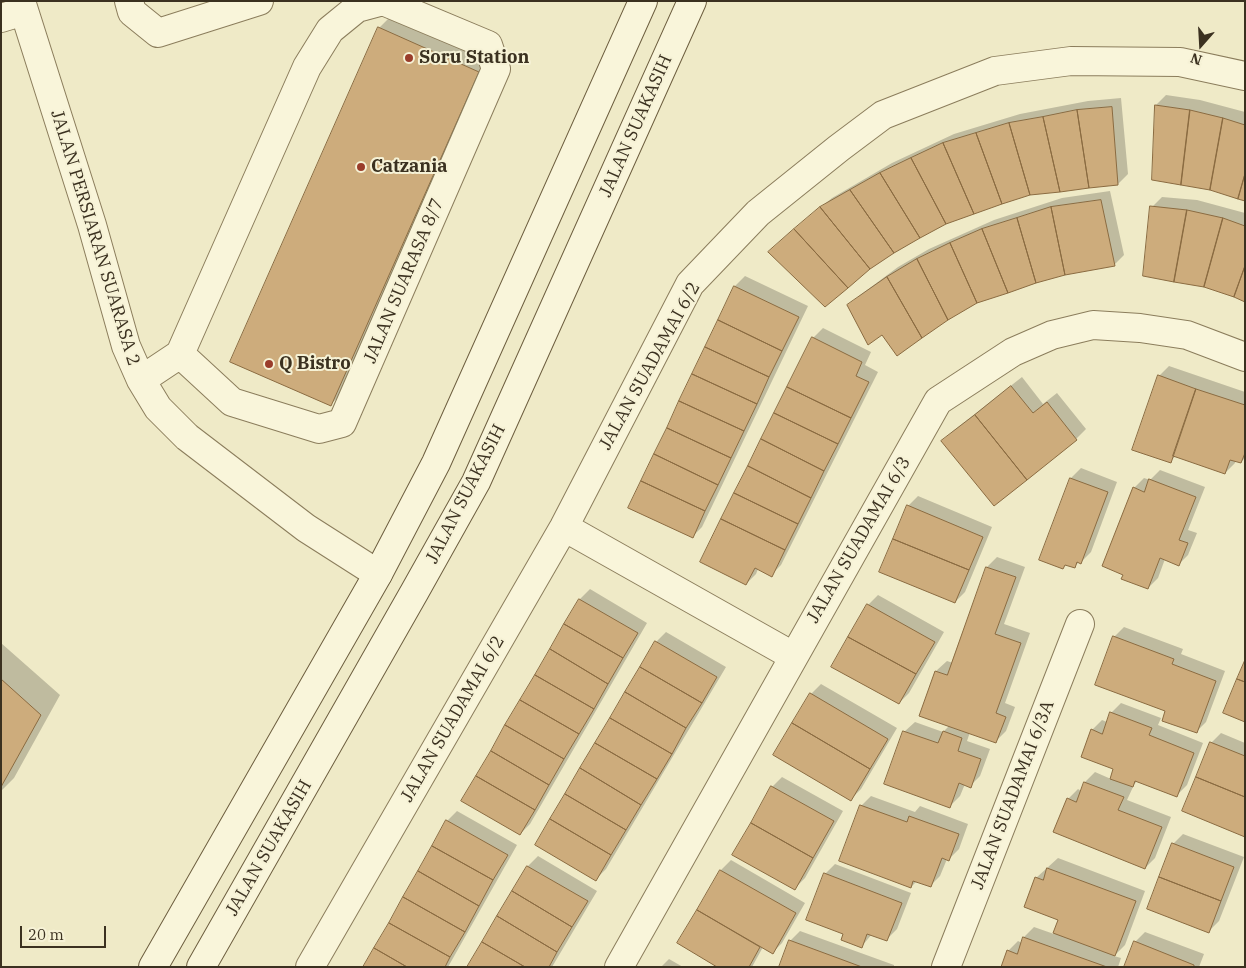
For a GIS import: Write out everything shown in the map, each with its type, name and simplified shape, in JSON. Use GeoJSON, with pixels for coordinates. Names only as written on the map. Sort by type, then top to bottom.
{"type":"FeatureCollection","features":[{"type":"Feature","properties":{"kind":"street"},"geometry":{"type":"LineString","coordinates":[[129,1],[132,12],[158,33],[259,1]]}},
{"type":"Feature","properties":{"kind":"street","name":"JALAN SUARASA 8/7"},"geometry":{"type":"LineString","coordinates":[[384,1],[488,45],[496,69],[342,423],[319,429],[232,402],[180,354],[307,67],[330,30],[356,5],[384,1]]}},
{"type":"Feature","properties":{"kind":"street"},"geometry":{"type":"LineString","coordinates":[[153,967],[378,574],[436,463],[643,1]]}},
{"type":"Feature","properties":{"kind":"street","name":"JALAN SUAKASIH"},"geometry":{"type":"LineString","coordinates":[[201,967],[476,482],[692,1]]}},
{"type":"Feature","properties":{"kind":"street","name":"JALAN PERSIARAN SUARASA 2"},"geometry":{"type":"LineString","coordinates":[[15,10],[92,225],[126,346],[141,380],[158,408],[187,437],[306,528],[378,574]]}},
{"type":"Feature","properties":{"kind":"street","name":"JALAN SUADAMAI 6/2"},"geometry":{"type":"LineString","coordinates":[[310,967],[564,527],[690,284],[758,213],[883,115],[995,72],[1071,60],[1180,62],[1245,76]]}},
{"type":"Feature","properties":{"kind":"street","name":"JALAN SUADAMAI 6/3"},"geometry":{"type":"LineString","coordinates":[[619,967],[938,402],[1012,352],[1052,335],[1093,325],[1140,328],[1187,335],[1245,357]]}},
{"type":"Feature","properties":{"kind":"street"},"geometry":{"type":"LineString","coordinates":[[141,380],[180,354]]}},
{"type":"Feature","properties":{"kind":"street"},"geometry":{"type":"LineString","coordinates":[[564,527],[793,656]]}},
{"type":"Feature","properties":{"kind":"street","name":"JALAN SUADAMAI 6/3A"},"geometry":{"type":"LineString","coordinates":[[946,967],[1080,624]]}},
{"type":"Feature","properties":{"kind":"building"},"geometry":{"type":"Polygon","coordinates":[[[378,27],[479,72],[331,406],[230,362],[378,27]]]}},
{"type":"Feature","properties":{"kind":"building"},"geometry":{"type":"Polygon","coordinates":[[[1155,105],[1190,110],[1181,185],[1152,180],[1155,105]]]}},
{"type":"Feature","properties":{"kind":"building"},"geometry":{"type":"Polygon","coordinates":[[[1112,107],[1118,185],[1089,188],[1077,110],[1112,107]]]}},
{"type":"Feature","properties":{"kind":"building"},"geometry":{"type":"Polygon","coordinates":[[[1077,110],[1089,188],[1060,192],[1043,117],[1077,110]]]}},
{"type":"Feature","properties":{"kind":"building"},"geometry":{"type":"Polygon","coordinates":[[[1190,110],[1223,118],[1210,190],[1181,185],[1190,110]]]}},
{"type":"Feature","properties":{"kind":"building"},"geometry":{"type":"Polygon","coordinates":[[[1043,117],[1060,192],[1030,195],[1009,123],[1043,117]]]}},
{"type":"Feature","properties":{"kind":"building"},"geometry":{"type":"Polygon","coordinates":[[[1223,118],[1245,125],[1245,174],[1238,199],[1210,190],[1223,118]]]}},
{"type":"Feature","properties":{"kind":"building"},"geometry":{"type":"Polygon","coordinates":[[[1009,123],[1030,195],[1002,204],[976,133],[1009,123]]]}},
{"type":"Feature","properties":{"kind":"building"},"geometry":{"type":"Polygon","coordinates":[[[976,133],[1002,204],[974,214],[943,143],[976,133]]]}},
{"type":"Feature","properties":{"kind":"building"},"geometry":{"type":"Polygon","coordinates":[[[943,143],[974,214],[946,224],[911,158],[943,143]]]}},
{"type":"Feature","properties":{"kind":"building"},"geometry":{"type":"Polygon","coordinates":[[[911,158],[946,224],[920,238],[880,173],[911,158]]]}},
{"type":"Feature","properties":{"kind":"building"},"geometry":{"type":"Polygon","coordinates":[[[880,173],[920,238],[894,253],[850,190],[880,173]]]}},
{"type":"Feature","properties":{"kind":"building"},"geometry":{"type":"Polygon","coordinates":[[[1245,174],[1245,201],[1238,199],[1245,174]]]}},
{"type":"Feature","properties":{"kind":"building"},"geometry":{"type":"Polygon","coordinates":[[[850,190],[894,253],[870,269],[820,207],[850,190]]]}},
{"type":"Feature","properties":{"kind":"building"},"geometry":{"type":"Polygon","coordinates":[[[1101,200],[1115,266],[1065,275],[1051,207],[1101,200]]]}},
{"type":"Feature","properties":{"kind":"building"},"geometry":{"type":"Polygon","coordinates":[[[1150,206],[1187,210],[1174,282],[1143,276],[1150,206]]]}},
{"type":"Feature","properties":{"kind":"building"},"geometry":{"type":"Polygon","coordinates":[[[820,207],[870,269],[848,288],[794,229],[820,207]]]}},
{"type":"Feature","properties":{"kind":"building"},"geometry":{"type":"Polygon","coordinates":[[[1051,207],[1065,275],[1036,283],[1017,218],[1051,207]]]}},
{"type":"Feature","properties":{"kind":"building"},"geometry":{"type":"Polygon","coordinates":[[[1187,210],[1223,218],[1204,287],[1174,282],[1187,210]]]}},
{"type":"Feature","properties":{"kind":"building"},"geometry":{"type":"Polygon","coordinates":[[[1017,218],[1036,283],[1008,293],[982,229],[1017,218]]]}},
{"type":"Feature","properties":{"kind":"building"},"geometry":{"type":"Polygon","coordinates":[[[1223,218],[1245,226],[1245,266],[1234,297],[1204,287],[1223,218]]]}},
{"type":"Feature","properties":{"kind":"building"},"geometry":{"type":"Polygon","coordinates":[[[794,229],[848,288],[825,307],[768,252],[794,229]]]}},
{"type":"Feature","properties":{"kind":"building"},"geometry":{"type":"Polygon","coordinates":[[[982,229],[1008,293],[977,303],[950,243],[982,229]]]}},
{"type":"Feature","properties":{"kind":"building"},"geometry":{"type":"Polygon","coordinates":[[[950,243],[977,303],[948,320],[917,259],[950,243]]]}},
{"type":"Feature","properties":{"kind":"building"},"geometry":{"type":"Polygon","coordinates":[[[917,259],[948,320],[922,338],[887,277],[917,259]]]}},
{"type":"Feature","properties":{"kind":"building"},"geometry":{"type":"Polygon","coordinates":[[[1245,266],[1245,302],[1234,297],[1245,266]]]}},
{"type":"Feature","properties":{"kind":"building"},"geometry":{"type":"Polygon","coordinates":[[[887,277],[922,338],[897,356],[882,335],[868,345],[847,305],[887,277]]]}},
{"type":"Feature","properties":{"kind":"building"},"geometry":{"type":"Polygon","coordinates":[[[734,286],[799,317],[782,351],[718,320],[734,286]]]}},
{"type":"Feature","properties":{"kind":"building"},"geometry":{"type":"Polygon","coordinates":[[[718,320],[782,351],[769,377],[705,347],[718,320]]]}},
{"type":"Feature","properties":{"kind":"building"},"geometry":{"type":"Polygon","coordinates":[[[812,337],[862,362],[856,376],[869,382],[851,418],[787,387],[812,337]]]}},
{"type":"Feature","properties":{"kind":"building"},"geometry":{"type":"Polygon","coordinates":[[[705,347],[769,377],[757,404],[692,374],[705,347]]]}},
{"type":"Feature","properties":{"kind":"building"},"geometry":{"type":"Polygon","coordinates":[[[692,374],[757,404],[744,431],[679,401],[692,374]]]}},
{"type":"Feature","properties":{"kind":"building"},"geometry":{"type":"Polygon","coordinates":[[[1158,375],[1196,389],[1171,463],[1132,450],[1158,375]]]}},
{"type":"Feature","properties":{"kind":"building"},"geometry":{"type":"Polygon","coordinates":[[[1011,386],[1033,413],[1047,402],[1077,440],[1027,480],[975,415],[1011,386]]]}},
{"type":"Feature","properties":{"kind":"building"},"geometry":{"type":"Polygon","coordinates":[[[787,387],[851,418],[838,444],[774,413],[787,387]]]}},
{"type":"Feature","properties":{"kind":"building"},"geometry":{"type":"Polygon","coordinates":[[[1196,389],[1245,405],[1245,453],[1241,463],[1230,460],[1225,474],[1173,456],[1196,389]]]}},
{"type":"Feature","properties":{"kind":"building"},"geometry":{"type":"Polygon","coordinates":[[[679,401],[744,431],[731,458],[667,428],[679,401]]]}},
{"type":"Feature","properties":{"kind":"building"},"geometry":{"type":"Polygon","coordinates":[[[774,413],[838,444],[824,471],[761,439],[774,413]]]}},
{"type":"Feature","properties":{"kind":"building"},"geometry":{"type":"Polygon","coordinates":[[[975,415],[1027,480],[994,506],[941,441],[975,415]]]}},
{"type":"Feature","properties":{"kind":"building"},"geometry":{"type":"Polygon","coordinates":[[[667,428],[731,458],[718,485],[654,454],[667,428]]]}},
{"type":"Feature","properties":{"kind":"building"},"geometry":{"type":"Polygon","coordinates":[[[761,439],[824,471],[811,498],[748,466],[761,439]]]}},
{"type":"Feature","properties":{"kind":"building"},"geometry":{"type":"Polygon","coordinates":[[[654,454],[718,485],[705,511],[641,481],[654,454]]]}},
{"type":"Feature","properties":{"kind":"building"},"geometry":{"type":"Polygon","coordinates":[[[748,466],[811,498],[798,524],[734,493],[748,466]]]}},
{"type":"Feature","properties":{"kind":"building"},"geometry":{"type":"Polygon","coordinates":[[[1070,478],[1108,492],[1081,564],[1077,562],[1075,568],[1065,565],[1063,569],[1039,560],[1070,478]]]}},
{"type":"Feature","properties":{"kind":"building"},"geometry":{"type":"Polygon","coordinates":[[[1149,479],[1196,497],[1179,540],[1188,543],[1179,566],[1160,558],[1148,589],[1121,579],[1123,575],[1102,566],[1133,487],[1144,492],[1149,479]]]}},
{"type":"Feature","properties":{"kind":"building"},"geometry":{"type":"Polygon","coordinates":[[[641,481],[705,511],[693,538],[628,508],[641,481]]]}},
{"type":"Feature","properties":{"kind":"building"},"geometry":{"type":"Polygon","coordinates":[[[734,493],[798,524],[785,550],[721,519],[734,493]]]}},
{"type":"Feature","properties":{"kind":"building"},"geometry":{"type":"Polygon","coordinates":[[[907,505],[983,537],[969,570],[893,539],[907,505]]]}},
{"type":"Feature","properties":{"kind":"building"},"geometry":{"type":"Polygon","coordinates":[[[721,519],[785,550],[772,577],[755,568],[746,585],[700,562],[721,519]]]}},
{"type":"Feature","properties":{"kind":"building"},"geometry":{"type":"Polygon","coordinates":[[[893,539],[969,570],[955,603],[879,572],[893,539]]]}},
{"type":"Feature","properties":{"kind":"building"},"geometry":{"type":"Polygon","coordinates":[[[986,567],[1016,577],[995,634],[1021,643],[996,713],[1006,717],[996,743],[919,716],[935,671],[947,675],[986,567]]]}},
{"type":"Feature","properties":{"kind":"building"},"geometry":{"type":"Polygon","coordinates":[[[579,599],[638,633],[623,658],[564,624],[579,599]]]}},
{"type":"Feature","properties":{"kind":"building"},"geometry":{"type":"Polygon","coordinates":[[[867,604],[935,642],[916,674],[848,637],[867,604]]]}},
{"type":"Feature","properties":{"kind":"building"},"geometry":{"type":"Polygon","coordinates":[[[564,624],[623,658],[608,684],[550,649],[564,624]]]}},
{"type":"Feature","properties":{"kind":"building"},"geometry":{"type":"Polygon","coordinates":[[[1113,636],[1174,659],[1172,664],[1216,681],[1197,733],[1162,721],[1165,711],[1095,685],[1113,636]]]}},
{"type":"Feature","properties":{"kind":"building"},"geometry":{"type":"Polygon","coordinates":[[[848,637],[916,674],[899,704],[831,667],[848,637]]]}},
{"type":"Feature","properties":{"kind":"building"},"geometry":{"type":"Polygon","coordinates":[[[655,641],[717,677],[702,703],[640,667],[655,641]]]}},
{"type":"Feature","properties":{"kind":"building"},"geometry":{"type":"Polygon","coordinates":[[[550,649],[608,684],[594,709],[535,675],[550,649]]]}},
{"type":"Feature","properties":{"kind":"building"},"geometry":{"type":"Polygon","coordinates":[[[1245,660],[1245,682],[1237,679],[1245,660]]]}},
{"type":"Feature","properties":{"kind":"building"},"geometry":{"type":"Polygon","coordinates":[[[640,667],[702,703],[686,728],[625,692],[640,667]]]}},
{"type":"Feature","properties":{"kind":"building"},"geometry":{"type":"Polygon","coordinates":[[[535,675],[594,709],[579,734],[520,700],[535,675]]]}},
{"type":"Feature","properties":{"kind":"building"},"geometry":{"type":"Polygon","coordinates":[[[1,679],[41,715],[1,787],[1,679]]]}},
{"type":"Feature","properties":{"kind":"building"},"geometry":{"type":"Polygon","coordinates":[[[1237,679],[1245,682],[1245,722],[1223,713],[1237,679]]]}},
{"type":"Feature","properties":{"kind":"building"},"geometry":{"type":"Polygon","coordinates":[[[625,692],[686,728],[672,754],[610,718],[625,692]]]}},
{"type":"Feature","properties":{"kind":"building"},"geometry":{"type":"Polygon","coordinates":[[[810,693],[888,739],[870,769],[792,723],[810,693]]]}},
{"type":"Feature","properties":{"kind":"building"},"geometry":{"type":"Polygon","coordinates":[[[520,700],[579,734],[564,759],[505,725],[520,700]]]}},
{"type":"Feature","properties":{"kind":"building"},"geometry":{"type":"Polygon","coordinates":[[[1110,712],[1152,728],[1149,735],[1194,753],[1177,797],[1135,781],[1133,787],[1110,779],[1113,769],[1081,757],[1091,729],[1102,734],[1110,712]]]}},
{"type":"Feature","properties":{"kind":"building"},"geometry":{"type":"Polygon","coordinates":[[[610,718],[672,754],[657,779],[595,743],[610,718]]]}},
{"type":"Feature","properties":{"kind":"building"},"geometry":{"type":"Polygon","coordinates":[[[792,723],[870,769],[851,801],[773,755],[792,723]]]}},
{"type":"Feature","properties":{"kind":"building"},"geometry":{"type":"Polygon","coordinates":[[[505,725],[564,759],[549,785],[491,751],[505,725]]]}},
{"type":"Feature","properties":{"kind":"building"},"geometry":{"type":"Polygon","coordinates":[[[903,731],[938,743],[943,731],[962,738],[958,751],[981,759],[971,788],[959,783],[950,808],[884,784],[903,731]]]}},
{"type":"Feature","properties":{"kind":"building"},"geometry":{"type":"Polygon","coordinates":[[[1210,742],[1245,756],[1245,797],[1196,777],[1210,742]]]}},
{"type":"Feature","properties":{"kind":"building"},"geometry":{"type":"Polygon","coordinates":[[[595,743],[657,779],[641,805],[580,768],[595,743]]]}},
{"type":"Feature","properties":{"kind":"building"},"geometry":{"type":"Polygon","coordinates":[[[491,751],[549,785],[535,810],[476,776],[491,751]]]}},
{"type":"Feature","properties":{"kind":"building"},"geometry":{"type":"Polygon","coordinates":[[[580,768],[641,805],[626,830],[565,794],[580,768]]]}},
{"type":"Feature","properties":{"kind":"building"},"geometry":{"type":"Polygon","coordinates":[[[476,776],[535,810],[520,835],[461,801],[476,776]]]}},
{"type":"Feature","properties":{"kind":"building"},"geometry":{"type":"Polygon","coordinates":[[[1196,777],[1245,797],[1245,837],[1182,811],[1196,777]]]}},
{"type":"Feature","properties":{"kind":"building"},"geometry":{"type":"Polygon","coordinates":[[[1084,782],[1124,797],[1118,810],[1162,827],[1145,869],[1053,832],[1067,798],[1076,802],[1084,782]]]}},
{"type":"Feature","properties":{"kind":"building"},"geometry":{"type":"Polygon","coordinates":[[[771,786],[834,821],[813,858],[751,823],[771,786]]]}},
{"type":"Feature","properties":{"kind":"building"},"geometry":{"type":"Polygon","coordinates":[[[565,794],[626,830],[611,855],[550,819],[565,794]]]}},
{"type":"Feature","properties":{"kind":"building"},"geometry":{"type":"Polygon","coordinates":[[[860,805],[907,822],[909,816],[959,834],[949,861],[942,858],[931,887],[913,881],[911,888],[839,861],[860,805]]]}},
{"type":"Feature","properties":{"kind":"building"},"geometry":{"type":"Polygon","coordinates":[[[550,819],[611,855],[596,881],[535,845],[550,819]]]}},
{"type":"Feature","properties":{"kind":"building"},"geometry":{"type":"Polygon","coordinates":[[[446,820],[508,855],[493,880],[432,846],[446,820]]]}},
{"type":"Feature","properties":{"kind":"building"},"geometry":{"type":"Polygon","coordinates":[[[751,823],[813,858],[795,890],[732,855],[751,823]]]}},
{"type":"Feature","properties":{"kind":"building"},"geometry":{"type":"Polygon","coordinates":[[[1172,843],[1234,867],[1221,901],[1159,877],[1172,843]]]}},
{"type":"Feature","properties":{"kind":"building"},"geometry":{"type":"Polygon","coordinates":[[[432,846],[493,880],[479,906],[418,871],[432,846]]]}},
{"type":"Feature","properties":{"kind":"building"},"geometry":{"type":"Polygon","coordinates":[[[527,866],[588,901],[572,927],[512,891],[527,866]]]}},
{"type":"Feature","properties":{"kind":"building"},"geometry":{"type":"Polygon","coordinates":[[[1047,868],[1136,901],[1115,956],[1053,933],[1058,920],[1024,907],[1035,877],[1043,880],[1047,868]]]}},
{"type":"Feature","properties":{"kind":"building"},"geometry":{"type":"Polygon","coordinates":[[[720,870],[796,913],[773,954],[697,910],[720,870]]]}},
{"type":"Feature","properties":{"kind":"building"},"geometry":{"type":"Polygon","coordinates":[[[418,871],[479,906],[465,932],[403,897],[418,871]]]}},
{"type":"Feature","properties":{"kind":"building"},"geometry":{"type":"Polygon","coordinates":[[[824,873],[902,903],[887,941],[867,934],[862,948],[841,940],[843,934],[806,920],[824,873]]]}},
{"type":"Feature","properties":{"kind":"building"},"geometry":{"type":"Polygon","coordinates":[[[1159,877],[1221,901],[1209,933],[1147,909],[1159,877]]]}},
{"type":"Feature","properties":{"kind":"building"},"geometry":{"type":"Polygon","coordinates":[[[512,891],[572,927],[557,952],[497,916],[512,891]]]}},
{"type":"Feature","properties":{"kind":"building"},"geometry":{"type":"Polygon","coordinates":[[[403,897],[465,932],[450,957],[389,923],[403,897]]]}},
{"type":"Feature","properties":{"kind":"building"},"geometry":{"type":"Polygon","coordinates":[[[697,910],[760,947],[749,967],[717,967],[677,943],[697,910]]]}},
{"type":"Feature","properties":{"kind":"building"},"geometry":{"type":"Polygon","coordinates":[[[497,916],[557,952],[549,967],[525,967],[482,942],[497,916]]]}},
{"type":"Feature","properties":{"kind":"building"},"geometry":{"type":"Polygon","coordinates":[[[389,923],[450,957],[445,967],[407,967],[374,948],[389,923]]]}},
{"type":"Feature","properties":{"kind":"building"},"geometry":{"type":"Polygon","coordinates":[[[1023,937],[1107,967],[1001,967],[1007,950],[1017,954],[1023,937]]]}},
{"type":"Feature","properties":{"kind":"building"},"geometry":{"type":"Polygon","coordinates":[[[789,940],[862,967],[779,967],[789,940]]]}},
{"type":"Feature","properties":{"kind":"building"},"geometry":{"type":"Polygon","coordinates":[[[1134,941],[1194,965],[1194,967],[1124,967],[1134,941]]]}},
{"type":"Feature","properties":{"kind":"building"},"geometry":{"type":"Polygon","coordinates":[[[482,942],[525,967],[467,967],[482,942]]]}},
{"type":"Feature","properties":{"kind":"building"},"geometry":{"type":"Polygon","coordinates":[[[374,948],[407,967],[363,967],[374,948]]]}},
{"type":"Feature","properties":{"kind":"place","name":"Soru Station"},"geometry":{"type":"Point","coordinates":[409,58]}},
{"type":"Feature","properties":{"kind":"place","name":"Catzania"},"geometry":{"type":"Point","coordinates":[361,167]}},
{"type":"Feature","properties":{"kind":"place","name":"Q Bistro"},"geometry":{"type":"Point","coordinates":[269,364]}}]}
